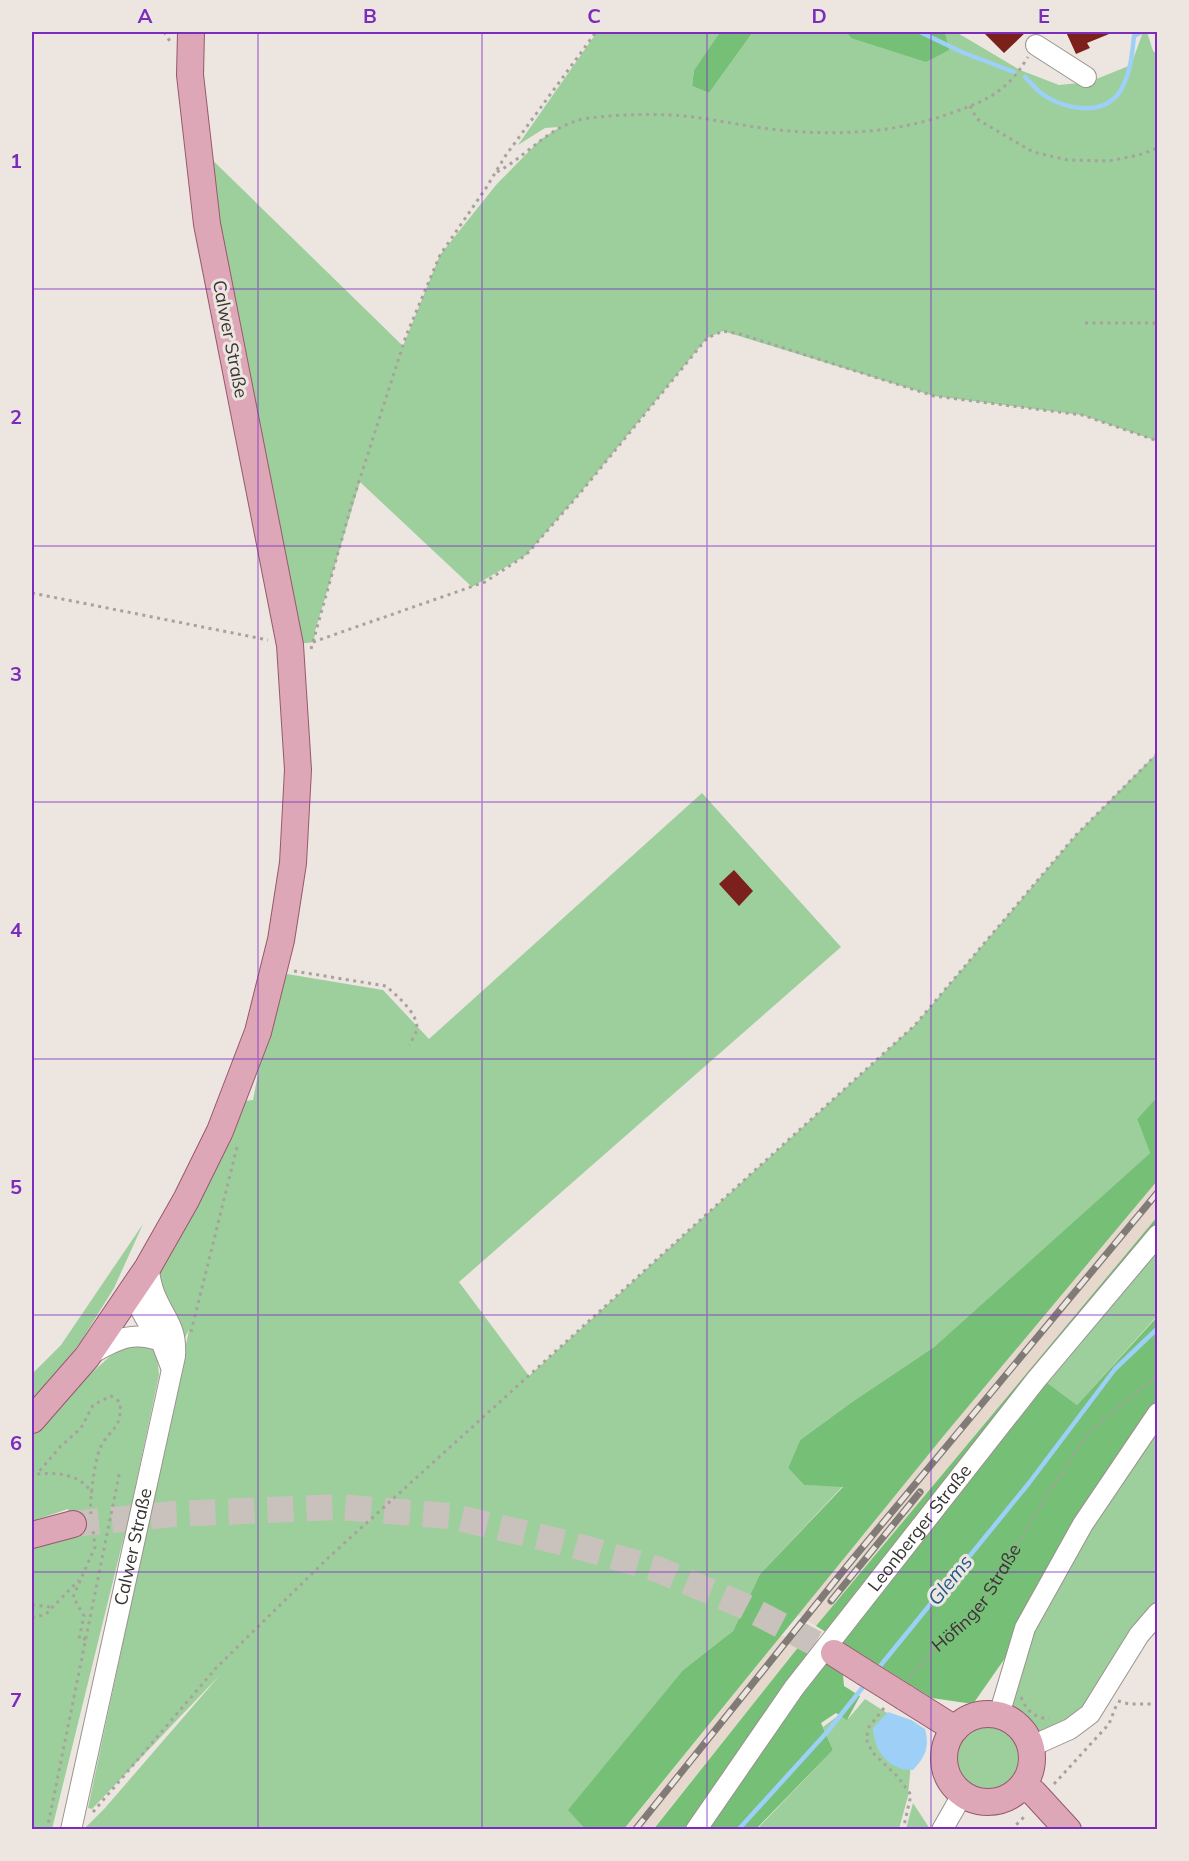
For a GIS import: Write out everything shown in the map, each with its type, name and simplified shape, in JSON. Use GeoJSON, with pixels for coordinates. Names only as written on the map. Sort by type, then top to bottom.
{"type":"FeatureCollection","features":[{"type":"Feature","properties":{"kind":"main road","name":"Calwer Straße"},"geometry":{"type":"LineString","coordinates":[[32,1420],[87,1357],[141,1278],[186,1200],[220,1131],[258,1032],[275,968],[293,863],[298,770],[290,645],[207,224],[190,75],[191,32]]}},
{"type":"Feature","properties":{"kind":"main road"},"geometry":{"type":"LineString","coordinates":[[32,1535],[85,1522]]}},
{"type":"Feature","properties":{"kind":"main road"},"geometry":{"type":"LineString","coordinates":[[834,1653],[955,1729]]}},
{"type":"Feature","properties":{"kind":"main road"},"geometry":{"type":"LineString","coordinates":[[987,1713],[1010,1719],[1020,1726],[1032,1746],[1031,1773],[1024,1786],[1003,1801],[989,1803],[975,1801],[962,1795],[952,1784],[945,1771],[944,1756],[947,1742],[955,1729],[964,1721],[975,1716],[987,1713]]}},
{"type":"Feature","properties":{"kind":"main road"},"geometry":{"type":"LineString","coordinates":[[1024,1786],[1034,1793],[1068,1830]]}},
{"type":"Feature","properties":{"kind":"street"},"geometry":{"type":"LineString","coordinates":[[1036,45],[1086,76]]}},
{"type":"Feature","properties":{"kind":"street","name":"Leonberger Straße"},"geometry":{"type":"LineString","coordinates":[[696,1830],[794,1688],[1036,1380],[1158,1235]]}},
{"type":"Feature","properties":{"kind":"street"},"geometry":{"type":"LineString","coordinates":[[141,1278],[136,1300],[161,1341],[172,1368]]}},
{"type":"Feature","properties":{"kind":"street","name":"Calwer Straße"},"geometry":{"type":"LineString","coordinates":[[72,1825],[176,1342],[168,1318],[156,1297],[141,1278]]}},
{"type":"Feature","properties":{"kind":"street"},"geometry":{"type":"LineString","coordinates":[[87,1357],[117,1340],[134,1335],[148,1336],[161,1341]]}},
{"type":"Feature","properties":{"kind":"street"},"geometry":{"type":"LineString","coordinates":[[999,1715],[1025,1628],[1083,1524],[1158,1413]]}},
{"type":"Feature","properties":{"kind":"street"},"geometry":{"type":"LineString","coordinates":[[1032,1746],[1070,1729],[1090,1714],[1138,1635],[1158,1613]]}},
{"type":"Feature","properties":{"kind":"street"},"geometry":{"type":"LineString","coordinates":[[942,1830],[962,1795]]}},
{"type":"Feature","properties":{"kind":"path"},"geometry":{"type":"LineString","coordinates":[[596,32],[495,173],[440,255],[406,336],[352,503],[315,631],[314,642],[485,582],[526,555],[581,492],[707,338],[723,331],[740,334],[934,396],[1082,416],[1158,441]]}},
{"type":"Feature","properties":{"kind":"path"},"geometry":{"type":"LineString","coordinates":[[495,173],[513,164],[540,140],[562,126],[588,118],[657,115],[692,117],[779,130],[853,133],[906,127],[970,106],[994,95],[1020,70]]}},
{"type":"Feature","properties":{"kind":"path"},"geometry":{"type":"LineString","coordinates":[[970,106],[977,119],[1033,152],[1068,160],[1109,161],[1139,155],[1158,148]]}},
{"type":"Feature","properties":{"kind":"path"},"geometry":{"type":"LineString","coordinates":[[1085,323],[1158,323]]}},
{"type":"Feature","properties":{"kind":"path"},"geometry":{"type":"LineString","coordinates":[[32,593],[290,645]]}},
{"type":"Feature","properties":{"kind":"path"},"geometry":{"type":"LineString","coordinates":[[72,1825],[95,1810],[216,1668],[329,1557],[915,1025],[1076,835],[1158,753]]}},
{"type":"Feature","properties":{"kind":"path"},"geometry":{"type":"LineString","coordinates":[[275,968],[386,986],[416,1020],[417,1029],[409,1045]]}},
{"type":"Feature","properties":{"kind":"path"},"geometry":{"type":"LineString","coordinates":[[191,1333],[240,1135]]}},
{"type":"Feature","properties":{"kind":"path","name":"Höfinger Straße"},"geometry":{"type":"LineString","coordinates":[[903,1830],[911,1795],[898,1777],[873,1754],[866,1740],[869,1727],[900,1694],[932,1650],[965,1622],[984,1600],[1040,1506],[1088,1433],[1158,1374]]}},
{"type":"Feature","properties":{"kind":"path"},"geometry":{"type":"LineString","coordinates":[[86,1639],[79,1639],[84,1616],[73,1597],[95,1547],[85,1522],[90,1504],[92,1493],[100,1449],[121,1419],[120,1402],[111,1396],[93,1405],[81,1428],[60,1447],[37,1474],[53,1472],[74,1477],[88,1486],[92,1493]]}},
{"type":"Feature","properties":{"kind":"path"},"geometry":{"type":"LineString","coordinates":[[47,1830],[120,1470]]}},
{"type":"Feature","properties":{"kind":"path"},"geometry":{"type":"LineString","coordinates":[[32,1618],[46,1614],[82,1576]]}},
{"type":"Feature","properties":{"kind":"path"},"geometry":{"type":"LineString","coordinates":[[32,1605],[51,1607]]}},
{"type":"Feature","properties":{"kind":"path"},"geometry":{"type":"LineString","coordinates":[[1011,1673],[1027,1711],[1039,1718],[1052,1720]]}},
{"type":"Feature","properties":{"kind":"path"},"geometry":{"type":"LineString","coordinates":[[1052,1786],[1109,1724],[1118,1701],[1129,1704],[1158,1704]]}},
{"type":"Feature","properties":{"kind":"path"},"geometry":{"type":"LineString","coordinates":[[1011,1830],[1025,1816]]}},
{"type":"Feature","properties":{"kind":"shaded area"},"geometry":{"type":"Polygon","coordinates":[[[1157,1181],[1157,1217],[816,1626],[798,1615],[946,1433],[1157,1181]]]}},
{"type":"Feature","properties":{"kind":"shaded area"},"geometry":{"type":"Polygon","coordinates":[[[782,1635],[800,1645],[653,1829],[624,1830],[782,1635]]]}},
{"type":"Feature","properties":{"kind":"green space"},"geometry":{"type":"Polygon","coordinates":[[[597,32],[720,32],[694,70],[692,86],[709,93],[753,32],[846,32],[851,38],[948,50],[945,32],[956,32],[1020,70],[1059,85],[1089,82],[1131,65],[1143,32],[1147,32],[1153,51],[1158,54],[1157,441],[1082,415],[934,396],[723,331],[707,338],[581,492],[526,555],[472,587],[360,482],[315,631],[314,642],[290,645],[198,146],[403,346],[440,255],[496,185],[540,140],[560,127],[545,128],[518,145],[597,32]]]}},
{"type":"Feature","properties":{"kind":"green space"},"geometry":{"type":"Polygon","coordinates":[[[720,32],[753,32],[709,93],[692,86],[694,70],[720,32]]]}},
{"type":"Feature","properties":{"kind":"green space"},"geometry":{"type":"Polygon","coordinates":[[[846,32],[945,32],[949,50],[926,62],[851,38],[846,32]]]}},
{"type":"Feature","properties":{"kind":"green space"},"geometry":{"type":"Polygon","coordinates":[[[1157,753],[1157,1097],[1137,1119],[1150,1153],[934,1347],[800,1440],[788,1468],[804,1485],[843,1486],[760,1574],[733,1631],[683,1670],[569,1810],[585,1829],[83,1830],[105,1808],[220,1675],[92,1809],[88,1808],[189,1330],[182,1343],[157,1277],[163,1259],[244,1101],[253,1100],[266,1033],[287,974],[383,990],[429,1039],[702,793],[841,947],[459,1282],[529,1376],[915,1025],[1076,835],[1157,753]]]}},
{"type":"Feature","properties":{"kind":"green space"},"geometry":{"type":"Polygon","coordinates":[[[1157,1097],[1157,1181],[946,1433],[624,1829],[585,1829],[568,1810],[683,1670],[733,1631],[760,1574],[843,1487],[804,1485],[788,1468],[800,1440],[934,1347],[1150,1153],[1137,1119],[1157,1097]]]}},
{"type":"Feature","properties":{"kind":"green space"},"geometry":{"type":"Polygon","coordinates":[[[1157,1217],[1157,1231],[1042,1379],[1077,1405],[1157,1317],[1157,1361],[1155,1364],[1157,1413],[1024,1631],[973,1704],[932,1698],[816,1626],[1157,1217]]]}},
{"type":"Feature","properties":{"kind":"green space"},"geometry":{"type":"Polygon","coordinates":[[[143,1224],[114,1288],[80,1343],[32,1403],[32,1374],[61,1345],[143,1224]]]}},
{"type":"Feature","properties":{"kind":"green space"},"geometry":{"type":"Polygon","coordinates":[[[1157,1240],[1157,1316],[1077,1405],[1042,1379],[1157,1240]]]}},
{"type":"Feature","properties":{"kind":"green space"},"geometry":{"type":"Polygon","coordinates":[[[131,1344],[151,1346],[157,1355],[159,1375],[129,1516],[52,1829],[32,1829],[32,1546],[72,1534],[68,1509],[32,1521],[32,1427],[118,1349],[131,1344]]]}},
{"type":"Feature","properties":{"kind":"green space"},"geometry":{"type":"Polygon","coordinates":[[[1157,1413],[1157,1613],[1070,1729],[1032,1746],[1015,1727],[999,1715],[1025,1628],[1157,1413]]]}},
{"type":"Feature","properties":{"kind":"green space"},"geometry":{"type":"Polygon","coordinates":[[[800,1645],[843,1675],[844,1686],[860,1696],[847,1720],[836,1713],[821,1723],[833,1750],[756,1829],[653,1830],[800,1645]]]}},
{"type":"Feature","properties":{"kind":"green space"},"geometry":{"type":"Polygon","coordinates":[[[865,1699],[914,1730],[908,1796],[899,1829],[756,1830],[833,1750],[823,1727],[843,1712],[848,1719],[865,1699]]]}},
{"type":"Feature","properties":{"kind":"green space"},"geometry":{"type":"Polygon","coordinates":[[[995,1726],[1008,1732],[1017,1741],[1021,1747],[1023,1761],[1021,1775],[1013,1786],[1002,1794],[981,1796],[963,1786],[955,1775],[953,1754],[963,1736],[974,1728],[995,1726]]]}},
{"type":"Feature","properties":{"kind":"green space"},"geometry":{"type":"Polygon","coordinates":[[[913,1803],[930,1829],[906,1829],[913,1803]]]}},
{"type":"Feature","properties":{"kind":"water"},"geometry":{"type":"Polygon","coordinates":[[[888,1712],[911,1720],[925,1729],[927,1741],[925,1751],[921,1761],[913,1770],[890,1763],[884,1758],[876,1744],[873,1728],[888,1712]]]}},
{"type":"Feature","properties":{"kind":"building"},"geometry":{"type":"Polygon","coordinates":[[[983,32],[1026,32],[1004,53],[983,32]]]}},
{"type":"Feature","properties":{"kind":"building"},"geometry":{"type":"Polygon","coordinates":[[[1066,32],[1114,32],[1087,43],[1090,48],[1076,54],[1066,32]]]}},
{"type":"Feature","properties":{"kind":"building"},"geometry":{"type":"Polygon","coordinates":[[[734,870],[753,891],[739,906],[719,884],[734,870]]]}},
{"type":"Feature","properties":{"kind":"waterway","name":"Glems"},"geometry":{"type":"LineString","coordinates":[[920,32],[964,53],[1014,72]]}},
{"type":"Feature","properties":{"kind":"waterway","name":"Glems"},"geometry":{"type":"LineString","coordinates":[[1025,77],[1041,93],[1062,104],[1085,108],[1097,107],[1116,96],[1123,86],[1132,56],[1134,36],[1142,32]]}},
{"type":"Feature","properties":{"kind":"waterway","name":"Glems"},"geometry":{"type":"LineString","coordinates":[[876,1671],[1029,1483],[1115,1369],[1158,1328]]}},
{"type":"Feature","properties":{"kind":"waterway","name":"Glems"},"geometry":{"type":"LineString","coordinates":[[738,1830],[828,1731],[867,1682]]}},
{"type":"Feature","properties":{"kind":"tunnel"},"geometry":{"type":"LineString","coordinates":[[73,1524],[173,1514],[339,1507],[450,1516],[566,1543],[657,1569],[744,1606],[834,1653]]}},
{"type":"Feature","properties":{"kind":"railway"},"geometry":{"type":"LineString","coordinates":[[635,1830],[847,1566],[1158,1192]]}},
{"type":"Feature","properties":{"kind":"railway"},"geometry":{"type":"LineString","coordinates":[[831,1601],[920,1492]]}}]}
